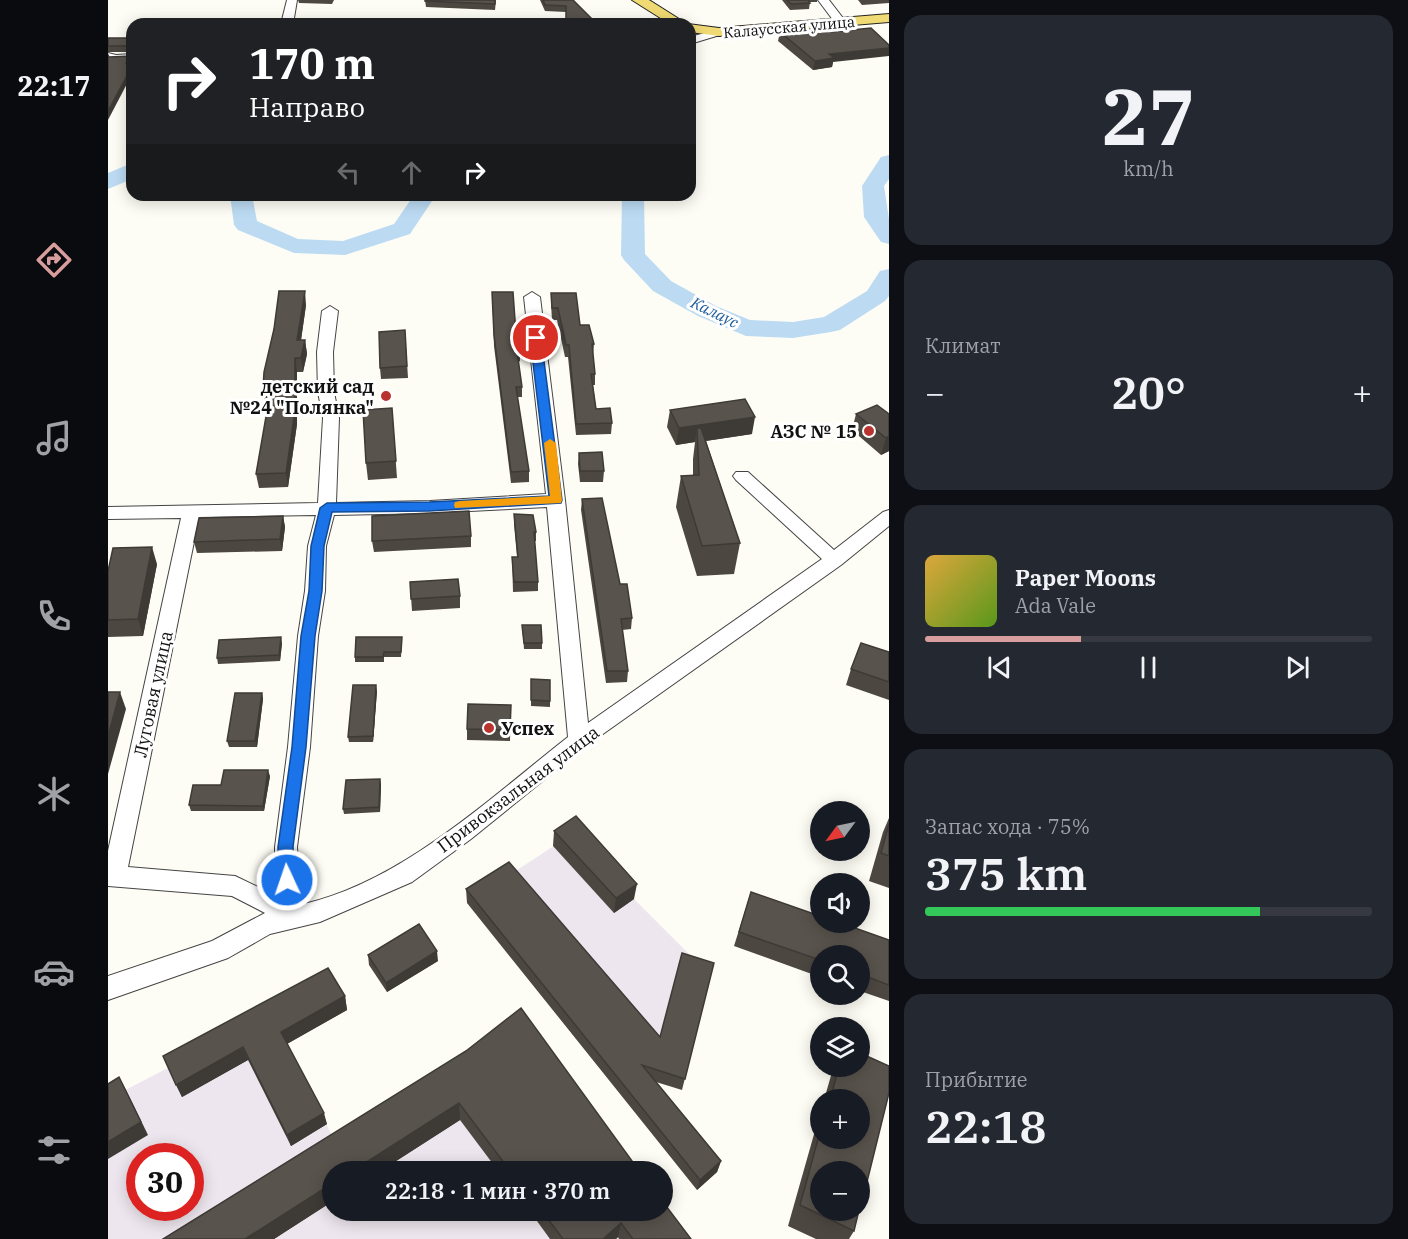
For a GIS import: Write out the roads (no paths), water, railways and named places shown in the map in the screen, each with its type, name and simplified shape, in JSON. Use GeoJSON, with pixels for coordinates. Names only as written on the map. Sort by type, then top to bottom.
{"type":"FeatureCollection","features":[{"type":"Feature","properties":{"kind":"main road"},"geometry":{"type":"LineString","coordinates":[[633,0],[639,0],[670,18]]}},
{"type":"Feature","properties":{"kind":"main road","name":"Калаусская улица"},"geometry":{"type":"LineString","coordinates":[[719,32],[889,18]]}},
{"type":"Feature","properties":{"kind":"main road"},"geometry":{"type":"LineString","coordinates":[[696,29],[719,32]]}},
{"type":"Feature","properties":{"kind":"street"},"geometry":{"type":"LineString","coordinates":[[288,18],[292,0]]}},
{"type":"Feature","properties":{"kind":"street"},"geometry":{"type":"LineString","coordinates":[[823,0],[840,22]]}},
{"type":"Feature","properties":{"kind":"street","name":"Калаусская улица"},"geometry":{"type":"LineString","coordinates":[[696,39],[719,32]]}},
{"type":"Feature","properties":{"kind":"street"},"geometry":{"type":"LineString","coordinates":[[110,61],[126,58]]}},
{"type":"Feature","properties":{"kind":"street"},"geometry":{"type":"LineString","coordinates":[[532,297],[556,500],[579,740]]}},
{"type":"Feature","properties":{"kind":"street"},"geometry":{"type":"LineString","coordinates":[[295,917],[287,880],[285,847],[299,747],[308,636],[315,591],[317,546],[327,508],[331,418],[326,392],[325,352],[330,311]]}},
{"type":"Feature","properties":{"kind":"street"},"geometry":{"type":"LineString","coordinates":[[742,476],[834,560]]}},
{"type":"Feature","properties":{"kind":"street"},"geometry":{"type":"LineString","coordinates":[[108,513],[429,507],[556,500]]}},
{"type":"Feature","properties":{"kind":"street","name":"Луговая улица"},"geometry":{"type":"LineString","coordinates":[[111,876],[191,511]]}},
{"type":"Feature","properties":{"kind":"street","name":"Привокзальная улица"},"geometry":{"type":"LineString","coordinates":[[108,988],[219,950],[265,924],[320,911],[404,875],[463,832],[579,740],[834,560],[889,516]]}},
{"type":"Feature","properties":{"kind":"street"},"geometry":{"type":"LineString","coordinates":[[111,876],[235,886],[295,917]]}},
{"type":"Feature","properties":{"kind":"waterway","name":"Калаус"},"geometry":{"type":"LineString","coordinates":[[889,162],[873,186],[876,217],[889,237]]}},
{"type":"Feature","properties":{"kind":"waterway","name":"Калаус"},"geometry":{"type":"LineString","coordinates":[[108,182],[126,173]]}},
{"type":"Feature","properties":{"kind":"waterway","name":"Калаус"},"geometry":{"type":"LineString","coordinates":[[242,201],[246,225],[294,246],[345,248],[402,229],[421,201]]}},
{"type":"Feature","properties":{"kind":"waterway","name":"Калаус"},"geometry":{"type":"LineString","coordinates":[[633,201],[633,255],[662,286],[707,311],[746,328],[793,330],[831,324],[876,296],[889,276]]}},
{"type":"Feature","properties":{"kind":"place","name":"детский сад №24 \"Полянка\""},"geometry":{"type":"Point","coordinates":[386,396]}},
{"type":"Feature","properties":{"kind":"place","name":"АЗС № 15"},"geometry":{"type":"Point","coordinates":[869,431]}},
{"type":"Feature","properties":{"kind":"place","name":"Успех"},"geometry":{"type":"Point","coordinates":[489,728]}}]}
